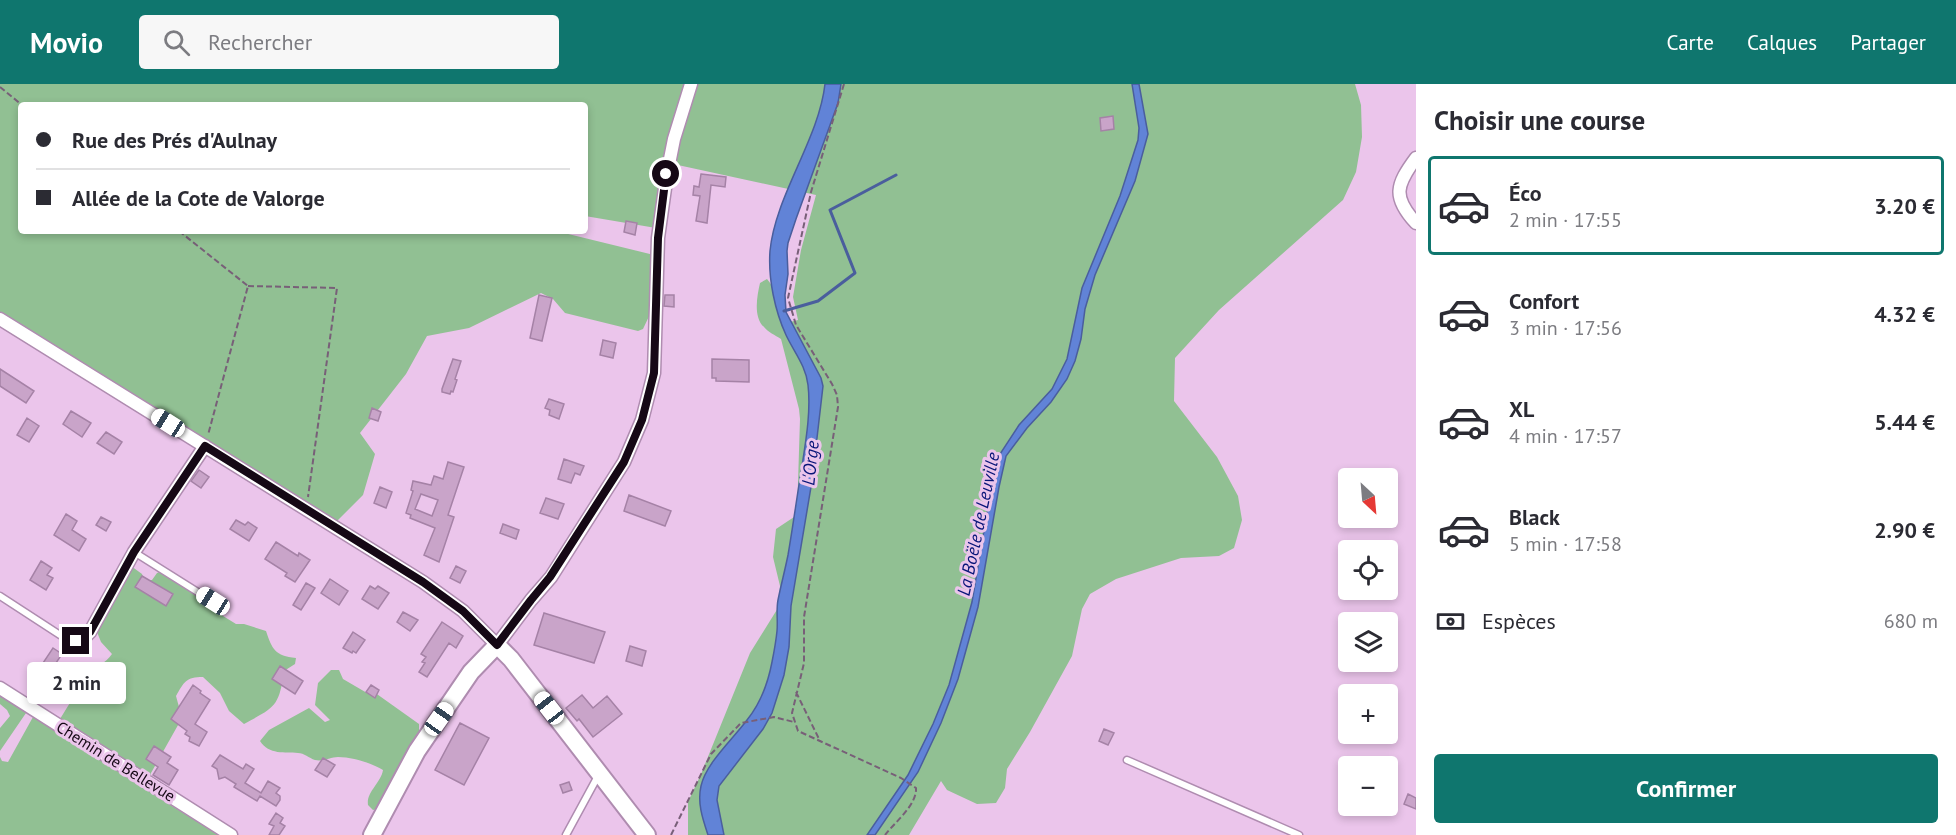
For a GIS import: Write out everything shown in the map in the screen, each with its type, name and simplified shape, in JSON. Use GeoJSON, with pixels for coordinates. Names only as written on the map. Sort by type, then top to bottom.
{"type":"FeatureCollection","features":[{"type":"Feature","properties":{"kind":"street"},"geometry":{"type":"LineString","coordinates":[[372,835],[417,751],[471,672],[497,645],[550,577],[624,462],[642,420],[654,373],[658,238],[665,182],[674,139],[691,84]]}},
{"type":"Feature","properties":{"kind":"street"},"geometry":{"type":"LineString","coordinates":[[1416,159],[1398,191],[1406,213],[1416,223]]}},
{"type":"Feature","properties":{"kind":"street"},"geometry":{"type":"LineString","coordinates":[[0,319],[307,509],[434,590],[474,620],[511,659],[647,835]]}},
{"type":"Feature","properties":{"kind":"street"},"geometry":{"type":"LineString","coordinates":[[76,641],[90,632],[134,552],[205,446]]}},
{"type":"Feature","properties":{"kind":"street","name":"Chemin de Bellevue"},"geometry":{"type":"LineString","coordinates":[[0,688],[231,835]]}},
{"type":"Feature","properties":{"kind":"lane"},"geometry":{"type":"LineString","coordinates":[[134,552],[213,601]]}},
{"type":"Feature","properties":{"kind":"lane"},"geometry":{"type":"LineString","coordinates":[[0,596],[60,635],[76,641]]}},
{"type":"Feature","properties":{"kind":"lane"},"geometry":{"type":"LineString","coordinates":[[1127,760],[1299,835]]}},
{"type":"Feature","properties":{"kind":"lane"},"geometry":{"type":"LineString","coordinates":[[566,835],[599,773]]}},
{"type":"Feature","properties":{"kind":"path"},"geometry":{"type":"LineString","coordinates":[[844,84],[811,192],[788,298],[796,325],[837,394],[838,407],[804,617],[804,663],[792,713],[798,731],[901,778],[916,788],[916,794],[910,804],[885,835]]}},
{"type":"Feature","properties":{"kind":"path"},"geometry":{"type":"LineString","coordinates":[[0,87],[18,102]]}},
{"type":"Feature","properties":{"kind":"path"},"geometry":{"type":"LineString","coordinates":[[183,234],[248,286],[337,288],[307,509]]}},
{"type":"Feature","properties":{"kind":"path"},"geometry":{"type":"LineString","coordinates":[[205,446],[248,286]]}},
{"type":"Feature","properties":{"kind":"path"},"geometry":{"type":"LineString","coordinates":[[796,692],[820,741]]}},
{"type":"Feature","properties":{"kind":"path"},"geometry":{"type":"LineString","coordinates":[[671,835],[711,753],[741,723],[774,717],[794,722]]}},
{"type":"Feature","properties":{"kind":"green space"},"geometry":{"type":"Polygon","coordinates":[[[0,84],[1355,84],[1361,105],[1362,137],[1356,172],[1343,200],[1219,310],[1175,358],[1174,401],[1217,457],[1238,496],[1242,520],[1234,548],[1219,556],[1181,558],[1116,579],[1090,594],[1082,609],[1072,656],[1007,769],[1005,788],[996,803],[977,804],[947,790],[941,781],[909,835],[688,835],[688,802],[750,653],[778,608],[780,586],[773,557],[776,529],[797,515],[799,409],[781,339],[761,323],[758,318],[757,300],[760,283],[767,279],[784,317],[790,322],[798,320],[793,297],[801,250],[816,195],[664,162],[656,228],[588,217],[588,102],[18,102],[18,234],[568,234],[654,255],[652,310],[643,329],[638,331],[565,313],[553,299],[541,293],[469,328],[427,336],[406,374],[360,433],[375,454],[363,495],[337,521],[307,506],[0,314],[0,84]]]}},
{"type":"Feature","properties":{"kind":"green space"},"geometry":{"type":"Polygon","coordinates":[[[131,566],[142,574],[144,580],[152,580],[157,573],[162,571],[181,581],[215,611],[236,624],[244,624],[266,631],[275,650],[283,655],[296,658],[295,664],[284,671],[280,692],[274,705],[244,724],[229,711],[220,693],[203,677],[186,681],[176,696],[182,718],[151,773],[151,793],[219,835],[0,835],[0,757],[2,761],[8,762],[33,717],[42,719],[55,727],[94,669],[112,654],[101,642],[91,617],[131,566]]]}},
{"type":"Feature","properties":{"kind":"green space"},"geometry":{"type":"Polygon","coordinates":[[[331,670],[339,670],[343,679],[367,693],[374,692],[419,724],[419,734],[377,809],[373,810],[368,805],[368,800],[383,770],[350,758],[318,760],[300,753],[277,752],[268,749],[260,741],[269,730],[309,708],[325,722],[330,720],[315,705],[318,683],[331,670]]]}},
{"type":"Feature","properties":{"kind":"green space"},"geometry":{"type":"Polygon","coordinates":[[[0,691],[24,706],[26,713],[0,751],[0,728],[10,716],[0,704],[0,691]]]}},
{"type":"Feature","properties":{"kind":"water","name":"L'Orge"},"geometry":{"type":"Polygon","coordinates":[[[825,84],[841,84],[838,103],[796,219],[787,251],[786,312],[823,386],[812,481],[791,606],[789,647],[784,675],[772,713],[763,729],[719,786],[717,800],[724,835],[708,835],[700,805],[700,792],[704,777],[714,760],[752,714],[760,700],[776,643],[777,604],[788,555],[805,446],[809,395],[805,372],[786,335],[776,305],[771,284],[770,251],[780,209],[815,126],[825,84]]]}},
{"type":"Feature","properties":{"kind":"water"},"geometry":{"type":"Polygon","coordinates":[[[1132,84],[1139,84],[1148,134],[1135,181],[1095,275],[1085,309],[1075,361],[1067,379],[1051,402],[1006,456],[978,607],[958,679],[918,772],[875,835],[867,835],[908,775],[949,685],[972,602],[993,477],[1000,454],[1019,425],[1052,389],[1067,359],[1082,288],[1120,196],[1138,140],[1139,128],[1132,84]]]}},
{"type":"Feature","properties":{"kind":"building"},"geometry":{"type":"Polygon","coordinates":[[[1113,116],[1114,129],[1101,131],[1100,118],[1113,116]]]}},
{"type":"Feature","properties":{"kind":"building"},"geometry":{"type":"Polygon","coordinates":[[[701,174],[726,177],[725,187],[711,185],[707,223],[696,221],[700,196],[693,195],[694,186],[699,187],[701,174]]]}},
{"type":"Feature","properties":{"kind":"building"},"geometry":{"type":"Polygon","coordinates":[[[626,221],[637,223],[635,235],[624,232],[626,221]]]}},
{"type":"Feature","properties":{"kind":"building"},"geometry":{"type":"Polygon","coordinates":[[[539,295],[552,298],[542,341],[530,338],[539,295]]]}},
{"type":"Feature","properties":{"kind":"building"},"geometry":{"type":"Polygon","coordinates":[[[665,295],[674,295],[674,307],[664,306],[665,295]]]}},
{"type":"Feature","properties":{"kind":"building"},"geometry":{"type":"Polygon","coordinates":[[[603,340],[616,343],[613,358],[600,355],[603,340]]]}},
{"type":"Feature","properties":{"kind":"building"},"geometry":{"type":"Polygon","coordinates":[[[453,359],[461,361],[453,392],[451,391],[450,394],[442,392],[442,389],[453,359]]]}},
{"type":"Feature","properties":{"kind":"building"},"geometry":{"type":"Polygon","coordinates":[[[712,359],[749,360],[749,382],[716,381],[716,378],[712,378],[712,359]]]}},
{"type":"Feature","properties":{"kind":"building"},"geometry":{"type":"Polygon","coordinates":[[[0,369],[34,391],[26,403],[0,386],[0,369]]]}},
{"type":"Feature","properties":{"kind":"building"},"geometry":{"type":"Polygon","coordinates":[[[549,399],[564,404],[559,419],[549,415],[550,410],[545,408],[549,399]]]}},
{"type":"Feature","properties":{"kind":"building"},"geometry":{"type":"Polygon","coordinates":[[[372,408],[381,412],[378,421],[369,418],[372,408]]]}},
{"type":"Feature","properties":{"kind":"building"},"geometry":{"type":"Polygon","coordinates":[[[71,411],[91,423],[82,437],[63,424],[71,411]]]}},
{"type":"Feature","properties":{"kind":"building"},"geometry":{"type":"Polygon","coordinates":[[[27,418],[39,426],[29,442],[17,435],[27,418]]]}},
{"type":"Feature","properties":{"kind":"building"},"geometry":{"type":"Polygon","coordinates":[[[106,432],[122,442],[114,454],[97,443],[106,432]]]}},
{"type":"Feature","properties":{"kind":"building"},"geometry":{"type":"Polygon","coordinates":[[[564,459],[584,466],[580,475],[575,473],[571,483],[558,479],[564,459]]]}},
{"type":"Feature","properties":{"kind":"building"},"geometry":{"type":"Polygon","coordinates":[[[448,462],[464,467],[448,515],[454,517],[439,562],[424,555],[435,528],[410,518],[411,515],[406,513],[413,491],[411,490],[413,481],[431,485],[434,476],[443,479],[448,462]],[[421,494],[415,509],[432,516],[438,500],[421,494]]]}},
{"type":"Feature","properties":{"kind":"building"},"geometry":{"type":"Polygon","coordinates":[[[199,470],[209,477],[201,488],[191,481],[199,470]]]}},
{"type":"Feature","properties":{"kind":"building"},"geometry":{"type":"Polygon","coordinates":[[[380,487],[392,492],[386,508],[374,503],[380,487]]]}},
{"type":"Feature","properties":{"kind":"building"},"geometry":{"type":"Polygon","coordinates":[[[629,495],[671,511],[665,526],[624,511],[629,495]]]}},
{"type":"Feature","properties":{"kind":"building"},"geometry":{"type":"Polygon","coordinates":[[[546,498],[564,504],[558,519],[540,513],[546,498]]]}},
{"type":"Feature","properties":{"kind":"building"},"geometry":{"type":"Polygon","coordinates":[[[66,514],[77,521],[72,530],[86,539],[79,551],[54,535],[66,514]]]}},
{"type":"Feature","properties":{"kind":"building"},"geometry":{"type":"Polygon","coordinates":[[[101,517],[111,522],[106,531],[96,525],[101,517]]]}},
{"type":"Feature","properties":{"kind":"building"},"geometry":{"type":"Polygon","coordinates":[[[236,520],[245,525],[248,522],[257,528],[249,541],[230,529],[236,520]]]}},
{"type":"Feature","properties":{"kind":"building"},"geometry":{"type":"Polygon","coordinates":[[[503,524],[519,530],[516,539],[500,533],[503,524]]]}},
{"type":"Feature","properties":{"kind":"building"},"geometry":{"type":"Polygon","coordinates":[[[276,542],[298,556],[299,553],[310,560],[295,582],[285,576],[287,573],[265,559],[276,542]]]}},
{"type":"Feature","properties":{"kind":"building"},"geometry":{"type":"Polygon","coordinates":[[[41,561],[52,568],[47,575],[53,578],[46,590],[30,580],[41,561]]]}},
{"type":"Feature","properties":{"kind":"building"},"geometry":{"type":"Polygon","coordinates":[[[456,566],[466,571],[460,583],[450,578],[456,566]]]}},
{"type":"Feature","properties":{"kind":"building"},"geometry":{"type":"Polygon","coordinates":[[[142,576],[173,594],[166,606],[135,587],[142,576]]]}},
{"type":"Feature","properties":{"kind":"building"},"geometry":{"type":"Polygon","coordinates":[[[330,579],[348,591],[339,605],[321,593],[330,579]]]}},
{"type":"Feature","properties":{"kind":"building"},"geometry":{"type":"Polygon","coordinates":[[[306,583],[315,588],[301,610],[293,605],[306,583]]]}},
{"type":"Feature","properties":{"kind":"building"},"geometry":{"type":"Polygon","coordinates":[[[370,586],[375,589],[378,586],[389,593],[378,609],[362,599],[370,586]]]}},
{"type":"Feature","properties":{"kind":"building"},"geometry":{"type":"Polygon","coordinates":[[[403,612],[418,620],[410,631],[397,622],[403,612]]]}},
{"type":"Feature","properties":{"kind":"building"},"geometry":{"type":"Polygon","coordinates":[[[544,613],[605,632],[594,663],[534,645],[544,613]]]}},
{"type":"Feature","properties":{"kind":"building"},"geometry":{"type":"Polygon","coordinates":[[[442,622],[463,636],[456,648],[449,643],[427,677],[419,672],[426,657],[421,654],[442,622]]]}},
{"type":"Feature","properties":{"kind":"building"},"geometry":{"type":"Polygon","coordinates":[[[353,632],[365,640],[356,653],[343,648],[353,632]]]}},
{"type":"Feature","properties":{"kind":"building"},"geometry":{"type":"Polygon","coordinates":[[[630,646],[646,651],[642,666],[626,661],[630,646]]]}},
{"type":"Feature","properties":{"kind":"building"},"geometry":{"type":"Polygon","coordinates":[[[53,648],[62,654],[48,675],[39,669],[53,648]]]}},
{"type":"Feature","properties":{"kind":"building"},"geometry":{"type":"Polygon","coordinates":[[[280,666],[303,681],[295,694],[272,679],[280,666]]]}},
{"type":"Feature","properties":{"kind":"building"},"geometry":{"type":"Polygon","coordinates":[[[193,685],[210,700],[195,724],[207,732],[199,746],[189,741],[190,737],[185,734],[187,731],[171,719],[193,685]]]}},
{"type":"Feature","properties":{"kind":"building"},"geometry":{"type":"Polygon","coordinates":[[[371,685],[379,690],[375,698],[366,692],[371,685]]]}},
{"type":"Feature","properties":{"kind":"building"},"geometry":{"type":"Polygon","coordinates":[[[582,695],[593,708],[607,696],[622,714],[593,737],[579,719],[577,721],[566,708],[582,695]]]}},
{"type":"Feature","properties":{"kind":"building"},"geometry":{"type":"Polygon","coordinates":[[[460,723],[489,738],[464,785],[435,770],[460,723]]]}},
{"type":"Feature","properties":{"kind":"building"},"geometry":{"type":"Polygon","coordinates":[[[1104,729],[1114,733],[1108,745],[1099,741],[1104,729]]]}},
{"type":"Feature","properties":{"kind":"building"},"geometry":{"type":"Polygon","coordinates":[[[154,746],[171,757],[167,763],[178,770],[169,785],[153,775],[158,767],[146,759],[154,746]]]}},
{"type":"Feature","properties":{"kind":"building"},"geometry":{"type":"Polygon","coordinates":[[[220,755],[243,769],[246,764],[254,769],[245,783],[261,793],[268,781],[280,788],[276,793],[280,796],[280,800],[276,806],[260,796],[257,801],[234,787],[236,784],[225,777],[219,779],[217,769],[212,766],[220,755]]]}},
{"type":"Feature","properties":{"kind":"building"},"geometry":{"type":"Polygon","coordinates":[[[323,758],[335,765],[327,777],[315,770],[323,758]]]}},
{"type":"Feature","properties":{"kind":"building"},"geometry":{"type":"Polygon","coordinates":[[[569,782],[572,790],[563,793],[560,785],[569,782]]]}},
{"type":"Feature","properties":{"kind":"building"},"geometry":{"type":"Polygon","coordinates":[[[1408,794],[1416,798],[1416,809],[1404,804],[1408,794]]]}},
{"type":"Feature","properties":{"kind":"building"},"geometry":{"type":"Polygon","coordinates":[[[276,813],[283,818],[280,823],[285,826],[279,835],[269,835],[274,826],[269,824],[276,813]]]}},
{"type":"Feature","properties":{"kind":"waterway"},"geometry":{"type":"LineString","coordinates":[[784,311],[818,301],[855,273],[830,210],[896,175]]}},
{"type":"Feature","properties":{"kind":"route"},"geometry":{"type":"LineString","coordinates":[[76,641],[90,632],[134,552],[205,446],[423,582],[474,620],[497,645],[550,577],[624,462],[642,420],[654,373],[658,238],[666,174]]}},
{"type":"Feature","properties":{"kind":"water label","name":"La Boële de Leuville"},"geometry":{"type":"Point","coordinates":[978,524]}}]}
